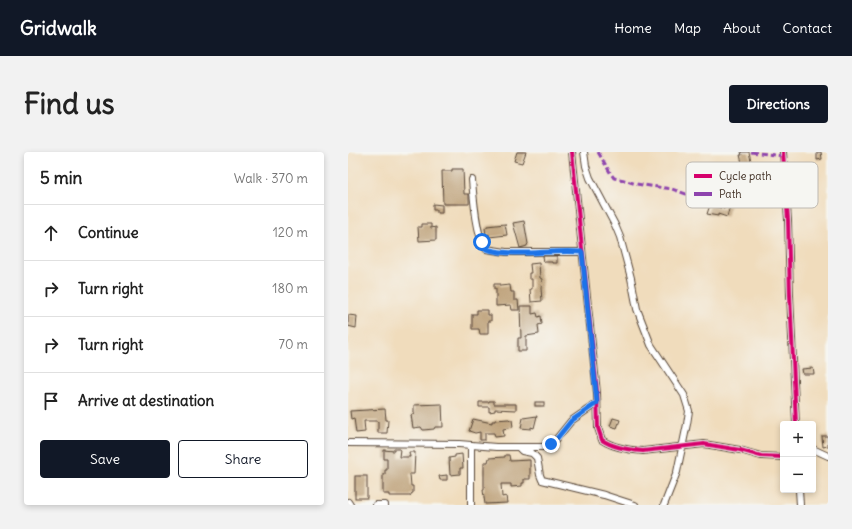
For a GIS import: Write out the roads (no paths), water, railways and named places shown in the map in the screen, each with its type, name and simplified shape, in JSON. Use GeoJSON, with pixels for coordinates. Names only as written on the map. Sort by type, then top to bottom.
{"type":"FeatureCollection","features":[{"type":"Feature","properties":{"kind":"street"},"geometry":{"type":"LineString","coordinates":[[572,152],[599,434],[602,440],[606,443],[628,449],[643,451],[698,444],[740,450],[761,456],[780,457]]}},
{"type":"Feature","properties":{"kind":"street"},"geometry":{"type":"LineString","coordinates":[[584,152],[590,178],[618,230],[631,278],[637,309],[651,345],[684,395],[689,411],[677,472],[664,505]]}},
{"type":"Feature","properties":{"kind":"street"},"geometry":{"type":"LineString","coordinates":[[783,152],[784,162]]}},
{"type":"Feature","properties":{"kind":"street"},"geometry":{"type":"LineString","coordinates":[[472,180],[474,207],[482,242],[486,249],[506,252],[582,252]]}},
{"type":"Feature","properties":{"kind":"street"},"geometry":{"type":"LineString","coordinates":[[787,208],[796,421]]}},
{"type":"Feature","properties":{"kind":"street"},"geometry":{"type":"LineString","coordinates":[[348,443],[471,445],[535,448],[554,442],[571,421],[597,403]]}},
{"type":"Feature","properties":{"kind":"street"},"geometry":{"type":"LineString","coordinates":[[471,445],[471,505]]}},
{"type":"Feature","properties":{"kind":"street"},"geometry":{"type":"LineString","coordinates":[[518,447],[522,451],[530,452],[537,458],[542,480],[604,495],[635,505]]}},
{"type":"Feature","properties":{"kind":"street"},"geometry":{"type":"LineString","coordinates":[[816,450],[828,456]]}},
{"type":"Feature","properties":{"kind":"street"},"geometry":{"type":"LineString","coordinates":[[799,493],[800,505]]}},
{"type":"Feature","properties":{"kind":"street"},"geometry":{"type":"LineString","coordinates":[[376,505],[385,505]]}}]}
